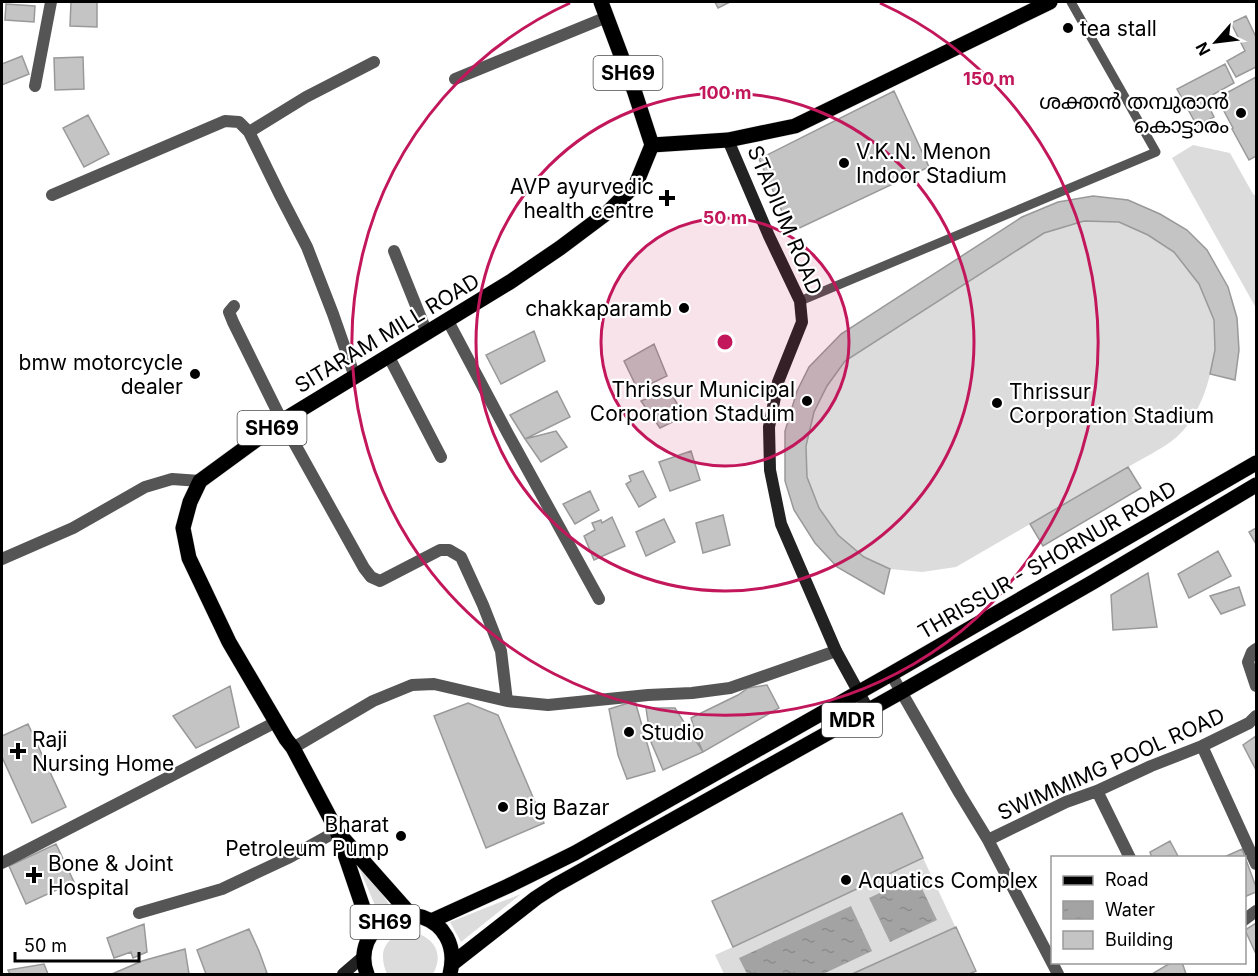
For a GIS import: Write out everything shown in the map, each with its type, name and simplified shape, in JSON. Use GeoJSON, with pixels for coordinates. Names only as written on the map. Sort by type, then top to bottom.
{"type":"FeatureCollection","features":[{"type":"Feature","properties":{"kind":"main road","name":"SH69"},"geometry":{"type":"LineString","coordinates":[[601,2],[652,145]]}},
{"type":"Feature","properties":{"kind":"main road"},"geometry":{"type":"LineString","coordinates":[[728,140],[795,126],[1050,2]]}},
{"type":"Feature","properties":{"kind":"main road","name":"STADIUM ROAD"},"geometry":{"type":"LineString","coordinates":[[652,145],[728,140],[800,301],[802,322],[778,381],[769,426],[770,470],[782,524],[836,651],[869,711]]}},
{"type":"Feature","properties":{"kind":"main road","name":"SITARAM MILL ROAD"},"geometry":{"type":"LineString","coordinates":[[200,481],[282,421],[448,321],[560,248],[608,212],[636,184],[652,145]]}},
{"type":"Feature","properties":{"kind":"main road","name":"THRISSUR - SHORNUR ROAD"},"geometry":{"type":"LineString","coordinates":[[858,693],[1257,463]]}},
{"type":"Feature","properties":{"kind":"main road","name":"SH69"},"geometry":{"type":"LineString","coordinates":[[200,481],[190,502],[183,528],[189,558],[230,642],[293,748],[337,831],[372,934]]}},
{"type":"Feature","properties":{"kind":"main road","name":"MDR"},"geometry":{"type":"LineString","coordinates":[[451,969],[536,898],[869,711],[1257,485]]}},
{"type":"Feature","properties":{"kind":"main road","name":"MDR"},"geometry":{"type":"LineString","coordinates":[[431,921],[566,858],[858,693]]}},
{"type":"Feature","properties":{"kind":"main road"},"geometry":{"type":"LineString","coordinates":[[746,756],[755,774]]}},
{"type":"Feature","properties":{"kind":"main road","name":"SH69"},"geometry":{"type":"LineString","coordinates":[[337,831],[411,915]]}},
{"type":"Feature","properties":{"kind":"main road"},"geometry":{"type":"LineString","coordinates":[[590,845],[600,861]]}},
{"type":"Feature","properties":{"kind":"main road","name":"SH69"},"geometry":{"type":"LineString","coordinates":[[367,975],[364,956],[366,945],[382,923],[396,916],[411,915],[431,921],[441,928],[452,951],[451,969]]}},
{"type":"Feature","properties":{"kind":"main road"},"geometry":{"type":"LineString","coordinates":[[343,975],[364,956]]}},
{"type":"Feature","properties":{"kind":"street"},"geometry":{"type":"LineString","coordinates":[[35,86],[51,2]]}},
{"type":"Feature","properties":{"kind":"street"},"geometry":{"type":"LineString","coordinates":[[455,79],[607,16]]}},
{"type":"Feature","properties":{"kind":"street"},"geometry":{"type":"LineString","coordinates":[[249,132],[306,97],[374,62]]}},
{"type":"Feature","properties":{"kind":"street"},"geometry":{"type":"LineString","coordinates":[[52,195],[225,121],[239,122],[249,132],[307,247],[355,377]]}},
{"type":"Feature","properties":{"kind":"street"},"geometry":{"type":"LineString","coordinates":[[394,251],[427,333]]}},
{"type":"Feature","properties":{"kind":"street"},"geometry":{"type":"LineString","coordinates":[[234,306],[230,312],[232,322],[282,421],[371,577],[380,581],[440,550],[449,550],[461,557],[483,604],[501,651],[507,701]]}},
{"type":"Feature","properties":{"kind":"street"},"geometry":{"type":"LineString","coordinates":[[448,321],[599,599]]}},
{"type":"Feature","properties":{"kind":"street"},"geometry":{"type":"LineString","coordinates":[[389,357],[441,457]]}},
{"type":"Feature","properties":{"kind":"street"},"geometry":{"type":"LineString","coordinates":[[2,560],[73,528],[145,487],[172,479],[200,481]]}},
{"type":"Feature","properties":{"kind":"street"},"geometry":{"type":"LineString","coordinates":[[1257,649],[1252,652],[1248,662],[1257,686]]}},
{"type":"Feature","properties":{"kind":"street"},"geometry":{"type":"LineString","coordinates":[[293,748],[373,701],[412,685],[434,684],[507,701],[548,705],[730,688],[836,651]]}},
{"type":"Feature","properties":{"kind":"street"},"geometry":{"type":"LineString","coordinates":[[891,674],[988,840],[1051,962]]}},
{"type":"Feature","properties":{"kind":"street","name":"SWIMMIMG POOL ROAD"},"geometry":{"type":"LineString","coordinates":[[988,840],[1066,802],[1202,746],[1253,720]]}},
{"type":"Feature","properties":{"kind":"street"},"geometry":{"type":"LineString","coordinates":[[2,863],[276,722]]}},
{"type":"Feature","properties":{"kind":"street"},"geometry":{"type":"LineString","coordinates":[[1202,746],[1257,864]]}},
{"type":"Feature","properties":{"kind":"street"},"geometry":{"type":"LineString","coordinates":[[1096,790],[1129,856]]}},
{"type":"Feature","properties":{"kind":"street"},"geometry":{"type":"LineString","coordinates":[[139,913],[222,889],[337,831]]}},
{"type":"Feature","properties":{"kind":"lane"},"geometry":{"type":"LineString","coordinates":[[800,301],[1156,152],[1071,2]]}},
{"type":"Feature","properties":{"kind":"shaded area"},"geometry":{"type":"Polygon","coordinates":[[[1193,145],[1230,153],[1256,196],[1256,308],[1172,158],[1193,145]]]}},
{"type":"Feature","properties":{"kind":"shaded area","name":"Thrissur Corporation Stadium"},"geometry":{"type":"Polygon","coordinates":[[[1128,200],[1160,214],[1187,230],[1239,350],[1235,380],[1210,374],[1205,392],[1192,419],[1180,434],[1168,444],[1128,467],[1141,488],[1030,524],[956,567],[922,572],[890,569],[884,594],[837,567],[815,543],[794,510],[785,481],[785,431],[797,391],[809,367],[841,334],[1022,217],[1058,202],[1128,200]]]}},
{"type":"Feature","properties":{"kind":"shaded area","name":"Aquatics Complex"},"geometry":{"type":"Polygon","coordinates":[[[902,813],[976,971],[969,974],[724,974],[715,955],[733,947],[712,901],[902,813]]]}},
{"type":"Feature","properties":{"kind":"shaded area"},"geometry":{"type":"Polygon","coordinates":[[[351,849],[393,910],[380,917],[351,849]]]}},
{"type":"Feature","properties":{"kind":"shaded area"},"geometry":{"type":"Polygon","coordinates":[[[521,894],[461,942],[450,922],[521,894]]]}},
{"type":"Feature","properties":{"kind":"shaded area"},"geometry":{"type":"Polygon","coordinates":[[[411,931],[425,937],[435,946],[438,959],[433,974],[387,974],[383,958],[386,945],[395,936],[411,931]]]}},
{"type":"Feature","properties":{"kind":"water"},"geometry":{"type":"Polygon","coordinates":[[[916,876],[937,920],[890,942],[869,898],[916,876]]]}},
{"type":"Feature","properties":{"kind":"water"},"geometry":{"type":"Polygon","coordinates":[[[851,906],[872,951],[823,974],[747,974],[739,958],[851,906]]]}},
{"type":"Feature","properties":{"kind":"building"},"geometry":{"type":"Polygon","coordinates":[[[71,2],[97,2],[97,27],[70,26],[71,2]]]}},
{"type":"Feature","properties":{"kind":"building"},"geometry":{"type":"Polygon","coordinates":[[[715,2],[730,2],[718,8],[715,2]]]}},
{"type":"Feature","properties":{"kind":"building"},"geometry":{"type":"Polygon","coordinates":[[[6,4],[35,6],[34,22],[5,20],[6,4]]]}},
{"type":"Feature","properties":{"kind":"building"},"geometry":{"type":"Polygon","coordinates":[[[1246,16],[1256,37],[1256,67],[1236,77],[1227,61],[1245,51],[1231,23],[1246,16]]]}},
{"type":"Feature","properties":{"kind":"building"},"geometry":{"type":"Polygon","coordinates":[[[22,56],[29,74],[2,85],[2,64],[22,56]]]}},
{"type":"Feature","properties":{"kind":"building"},"geometry":{"type":"Polygon","coordinates":[[[83,57],[84,89],[55,90],[54,58],[83,57]]]}},
{"type":"Feature","properties":{"kind":"building"},"geometry":{"type":"Polygon","coordinates":[[[1225,64],[1234,83],[1205,99],[1214,117],[1197,126],[1177,89],[1225,64]]]}},
{"type":"Feature","properties":{"kind":"building","name":"ശക്തൻ തമ്പുരാൻ കൊട്ടാരം"},"geometry":{"type":"Polygon","coordinates":[[[1256,77],[1256,156],[1249,160],[1217,98],[1256,77]]]}},
{"type":"Feature","properties":{"kind":"building","name":"V.K.N. Menon Indoor Stadium"},"geometry":{"type":"Polygon","coordinates":[[[894,91],[929,167],[791,232],[759,159],[894,91]]]}},
{"type":"Feature","properties":{"kind":"building"},"geometry":{"type":"Polygon","coordinates":[[[88,115],[109,154],[84,167],[63,128],[88,115]]]}},
{"type":"Feature","properties":{"kind":"building","name":"Thrissur Municipal Corporation Staduim"},"geometry":{"type":"Polygon","coordinates":[[[1093,196],[1128,200],[1160,214],[1187,230],[1207,250],[1228,287],[1237,318],[1239,350],[1235,380],[1210,374],[1215,350],[1214,320],[1199,284],[1174,252],[1148,235],[1119,222],[1084,221],[1044,233],[845,361],[827,386],[814,412],[806,446],[807,477],[819,508],[838,535],[864,557],[890,569],[884,594],[837,567],[815,543],[794,510],[785,481],[785,431],[797,391],[809,367],[841,334],[1022,217],[1058,202],[1093,196]]]}},
{"type":"Feature","properties":{"kind":"building"},"geometry":{"type":"Polygon","coordinates":[[[534,331],[545,361],[501,384],[486,355],[534,331]]]}},
{"type":"Feature","properties":{"kind":"building"},"geometry":{"type":"Polygon","coordinates":[[[654,344],[667,376],[638,390],[624,361],[654,344]]]}},
{"type":"Feature","properties":{"kind":"building"},"geometry":{"type":"Polygon","coordinates":[[[668,389],[685,416],[660,428],[641,401],[668,389]]]}},
{"type":"Feature","properties":{"kind":"building"},"geometry":{"type":"Polygon","coordinates":[[[557,391],[570,417],[525,439],[510,415],[557,391]]]}},
{"type":"Feature","properties":{"kind":"building"},"geometry":{"type":"Polygon","coordinates":[[[556,431],[567,447],[541,462],[525,439],[556,431]]]}},
{"type":"Feature","properties":{"kind":"building"},"geometry":{"type":"Polygon","coordinates":[[[691,451],[700,480],[670,491],[659,462],[691,451]]]}},
{"type":"Feature","properties":{"kind":"building"},"geometry":{"type":"Polygon","coordinates":[[[1128,467],[1141,488],[1043,546],[1030,524],[1128,467]]]}},
{"type":"Feature","properties":{"kind":"building"},"geometry":{"type":"Polygon","coordinates":[[[643,471],[656,497],[639,507],[626,484],[631,481],[629,476],[643,471]]]}},
{"type":"Feature","properties":{"kind":"building"},"geometry":{"type":"Polygon","coordinates":[[[590,491],[599,510],[575,524],[563,504],[590,491]]]}},
{"type":"Feature","properties":{"kind":"building"},"geometry":{"type":"Polygon","coordinates":[[[723,515],[730,545],[703,553],[696,523],[723,515]]]}},
{"type":"Feature","properties":{"kind":"building"},"geometry":{"type":"Polygon","coordinates":[[[612,517],[625,546],[594,560],[584,536],[595,530],[592,523],[601,520],[602,523],[612,517]]]}},
{"type":"Feature","properties":{"kind":"building"},"geometry":{"type":"Polygon","coordinates":[[[664,519],[675,542],[646,556],[636,532],[664,519]]]}},
{"type":"Feature","properties":{"kind":"building"},"geometry":{"type":"Polygon","coordinates":[[[1256,528],[1256,544],[1249,532],[1256,528]]]}},
{"type":"Feature","properties":{"kind":"building"},"geometry":{"type":"Polygon","coordinates":[[[1218,551],[1231,576],[1189,598],[1178,574],[1218,551]]]}},
{"type":"Feature","properties":{"kind":"building"},"geometry":{"type":"Polygon","coordinates":[[[1148,573],[1157,627],[1113,630],[1111,595],[1148,573]]]}},
{"type":"Feature","properties":{"kind":"building"},"geometry":{"type":"Polygon","coordinates":[[[1239,587],[1245,605],[1221,614],[1210,596],[1239,587]]]}},
{"type":"Feature","properties":{"kind":"building"},"geometry":{"type":"Polygon","coordinates":[[[767,685],[779,708],[703,752],[691,718],[748,688],[767,685]]]}},
{"type":"Feature","properties":{"kind":"building"},"geometry":{"type":"Polygon","coordinates":[[[230,686],[239,727],[196,748],[173,716],[230,686]]]}},
{"type":"Feature","properties":{"kind":"building","name":"Studio"},"geometry":{"type":"Polygon","coordinates":[[[635,701],[655,771],[627,779],[618,755],[609,709],[635,701]]]}},
{"type":"Feature","properties":{"kind":"building"},"geometry":{"type":"Polygon","coordinates":[[[468,703],[498,715],[544,823],[486,848],[434,716],[468,703]]]}},
{"type":"Feature","properties":{"kind":"building"},"geometry":{"type":"Polygon","coordinates":[[[646,708],[675,708],[703,752],[663,770],[651,742],[646,708]]]}},
{"type":"Feature","properties":{"kind":"building"},"geometry":{"type":"Polygon","coordinates":[[[28,724],[66,807],[32,823],[2,757],[2,736],[28,724]]]}},
{"type":"Feature","properties":{"kind":"building"},"geometry":{"type":"Polygon","coordinates":[[[1256,736],[1256,770],[1243,745],[1256,736]]]}},
{"type":"Feature","properties":{"kind":"building"},"geometry":{"type":"Polygon","coordinates":[[[902,813],[923,858],[733,947],[712,901],[902,813]]]}},
{"type":"Feature","properties":{"kind":"building"},"geometry":{"type":"Polygon","coordinates":[[[1170,841],[1178,856],[1151,856],[1150,852],[1170,841]]]}},
{"type":"Feature","properties":{"kind":"building"},"geometry":{"type":"Polygon","coordinates":[[[56,844],[74,882],[26,904],[9,866],[56,844]]]}},
{"type":"Feature","properties":{"kind":"building"},"geometry":{"type":"Polygon","coordinates":[[[1242,849],[1245,856],[1226,856],[1242,849]]]}},
{"type":"Feature","properties":{"kind":"building"},"geometry":{"type":"Polygon","coordinates":[[[1246,860],[1256,887],[1256,892],[1246,896],[1246,860]]]}},
{"type":"Feature","properties":{"kind":"building"},"geometry":{"type":"Polygon","coordinates":[[[1256,923],[1256,954],[1246,932],[1246,929],[1256,923]]]}},
{"type":"Feature","properties":{"kind":"building"},"geometry":{"type":"Polygon","coordinates":[[[144,924],[147,952],[133,958],[131,952],[114,958],[107,938],[144,924]]]}},
{"type":"Feature","properties":{"kind":"building"},"geometry":{"type":"Polygon","coordinates":[[[956,927],[976,971],[969,974],[852,974],[956,927]]]}},
{"type":"Feature","properties":{"kind":"building"},"geometry":{"type":"Polygon","coordinates":[[[249,929],[267,973],[206,974],[197,950],[249,929]]]}},
{"type":"Feature","properties":{"kind":"building"},"geometry":{"type":"Polygon","coordinates":[[[185,949],[189,974],[112,974],[142,961],[185,949]]]}},
{"type":"Feature","properties":{"kind":"building"},"geometry":{"type":"Polygon","coordinates":[[[44,964],[48,974],[10,974],[8,970],[44,964]]]}},
{"type":"Feature","properties":{"kind":"building"},"geometry":{"type":"Polygon","coordinates":[[[1169,964],[1183,964],[1186,974],[1152,974],[1169,964]]]}},
{"type":"Feature","properties":{"kind":"place","name":"tea stall"},"geometry":{"type":"Point","coordinates":[1068,28]}},
{"type":"Feature","properties":{"kind":"place","name":"ശക്തൻ തമ്പുരാൻ കൊട്ടാരം"},"geometry":{"type":"Point","coordinates":[1241,113]}},
{"type":"Feature","properties":{"kind":"place","name":"V.K.N. Menon Indoor Stadium"},"geometry":{"type":"Point","coordinates":[844,163]}},
{"type":"Feature","properties":{"kind":"place","name":"AVP ayurvedic health centre"},"geometry":{"type":"Point","coordinates":[667,198]}},
{"type":"Feature","properties":{"kind":"place","name":"chakkaparamb"},"geometry":{"type":"Point","coordinates":[684,308]}},
{"type":"Feature","properties":{"kind":"place","name":"bmw motorcycle dealer"},"geometry":{"type":"Point","coordinates":[195,374]}},
{"type":"Feature","properties":{"kind":"place","name":"Thrissur Municipal Corporation Staduim"},"geometry":{"type":"Point","coordinates":[807,401]}},
{"type":"Feature","properties":{"kind":"place","name":"Thrissur Corporation Stadium"},"geometry":{"type":"Point","coordinates":[997,403]}},
{"type":"Feature","properties":{"kind":"place","name":"Studio"},"geometry":{"type":"Point","coordinates":[629,732]}},
{"type":"Feature","properties":{"kind":"place","name":"Raji Nursing Home"},"geometry":{"type":"Point","coordinates":[18,751]}},
{"type":"Feature","properties":{"kind":"place","name":"Big Bazar"},"geometry":{"type":"Point","coordinates":[503,807]}},
{"type":"Feature","properties":{"kind":"place","name":"Bharat Petroleum Pump"},"geometry":{"type":"Point","coordinates":[401,836]}},
{"type":"Feature","properties":{"kind":"place","name":"Bone & Joint Hospital"},"geometry":{"type":"Point","coordinates":[34,875]}},
{"type":"Feature","properties":{"kind":"place","name":"Aquatics Complex"},"geometry":{"type":"Point","coordinates":[846,880]}}]}
